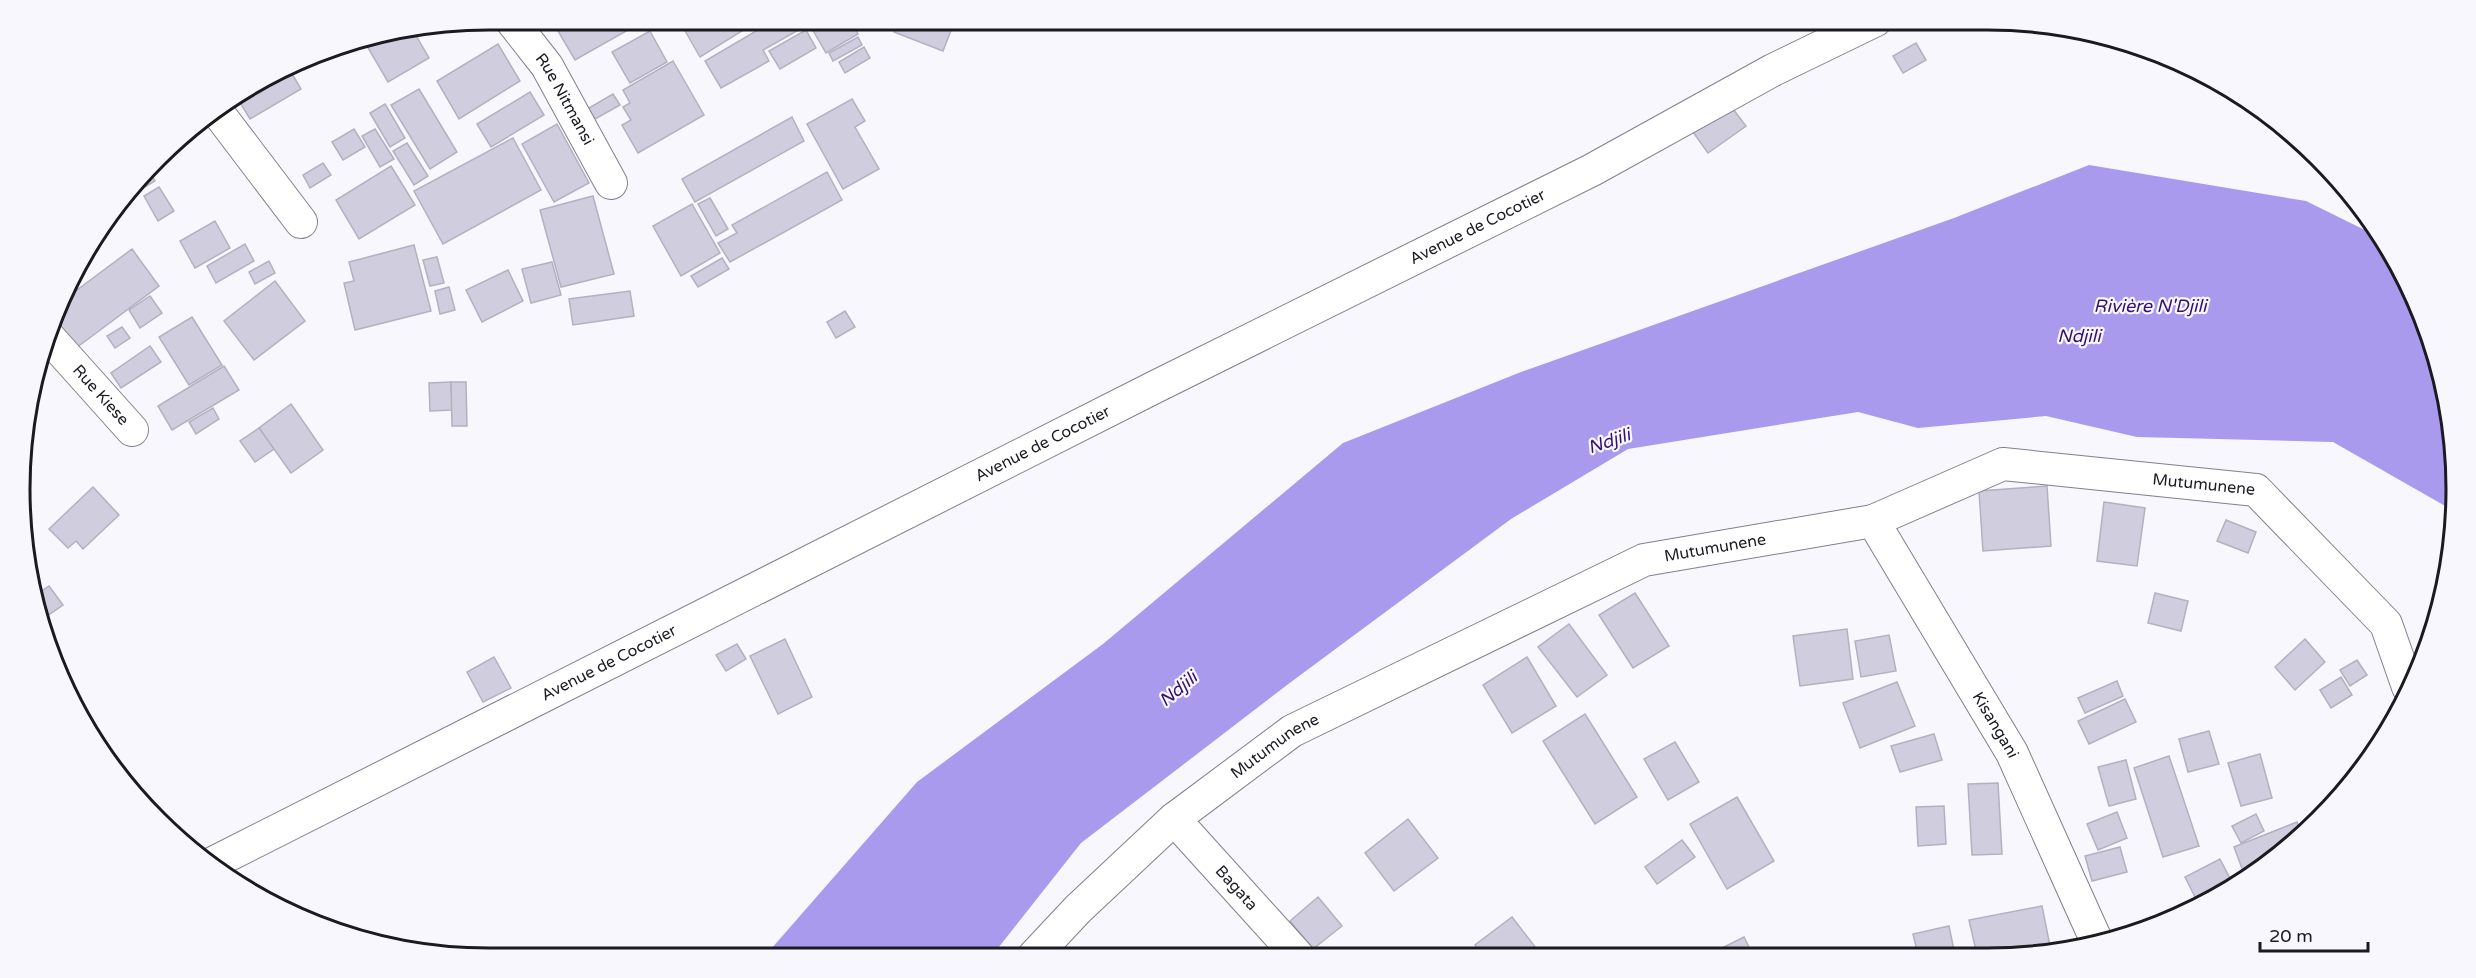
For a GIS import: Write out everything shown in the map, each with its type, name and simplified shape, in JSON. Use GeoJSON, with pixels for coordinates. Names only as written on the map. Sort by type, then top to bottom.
{"type":"FeatureCollection","features":[{"type":"Feature","properties":{"kind":"street","name":"Rue Nitmansi"},"geometry":{"type":"LineString","coordinates":[[519,30],[547,66],[611,183]]}},
{"type":"Feature","properties":{"kind":"street","name":"Avenue de Cocotier"},"geometry":{"type":"LineString","coordinates":[[219,860],[1146,392],[1592,170],[1773,70],[1855,30]]}},
{"type":"Feature","properties":{"kind":"street"},"geometry":{"type":"LineString","coordinates":[[221,117],[301,222]]}},
{"type":"Feature","properties":{"kind":"street","name":"Rue Kiese"},"geometry":{"type":"LineString","coordinates":[[54,342],[132,430]]}},
{"type":"Feature","properties":{"kind":"street","name":"Mutumunene"},"geometry":{"type":"LineString","coordinates":[[1041,948],[1078,909],[1174,819],[1292,731],[1644,560],[1872,521],[2003,464],[2256,490],[2386,624],[2405,678]]}},
{"type":"Feature","properties":{"kind":"street","name":"Kisangani"},"geometry":{"type":"LineString","coordinates":[[1872,521],[2012,753],[2094,935]]}},
{"type":"Feature","properties":{"kind":"street","name":"Bagata"},"geometry":{"type":"LineString","coordinates":[[1174,819],[1291,948]]}},
{"type":"Feature","properties":{"kind":"water","name":"Rivière N'Djili"},"geometry":{"type":"Polygon","coordinates":[[[2089,165],[2306,201],[2367,231],[2399,286],[2422,341],[2442,429],[2445,506],[2333,442],[2137,437],[2046,416],[1918,428],[1858,412],[1628,449],[1511,519],[1291,682],[1081,843],[998,948],[772,948],[917,782],[1103,644],[1343,443],[1521,372],[1954,218],[2089,165]]]}},
{"type":"Feature","properties":{"kind":"building"},"geometry":{"type":"Polygon","coordinates":[[[560,30],[628,30],[575,60],[558,31],[560,30]]]}},
{"type":"Feature","properties":{"kind":"building"},"geometry":{"type":"Polygon","coordinates":[[[685,30],[744,30],[700,57],[685,30]]]}},
{"type":"Feature","properties":{"kind":"building"},"geometry":{"type":"Polygon","coordinates":[[[758,30],[799,30],[763,50],[769,61],[721,88],[705,61],[758,30]]]}},
{"type":"Feature","properties":{"kind":"building"},"geometry":{"type":"Polygon","coordinates":[[[806,30],[816,48],[780,69],[769,51],[806,30]]]}},
{"type":"Feature","properties":{"kind":"building"},"geometry":{"type":"Polygon","coordinates":[[[813,30],[856,30],[858,34],[826,53],[813,30]]]}},
{"type":"Feature","properties":{"kind":"building"},"geometry":{"type":"Polygon","coordinates":[[[895,30],[951,30],[943,51],[894,32],[895,30]]]}},
{"type":"Feature","properties":{"kind":"building"},"geometry":{"type":"Polygon","coordinates":[[[650,31],[667,62],[630,83],[612,52],[650,31]]]}},
{"type":"Feature","properties":{"kind":"building"},"geometry":{"type":"Polygon","coordinates":[[[416,36],[429,58],[388,82],[367,47],[416,36]]]}},
{"type":"Feature","properties":{"kind":"building"},"geometry":{"type":"Polygon","coordinates":[[[858,37],[862,45],[833,61],[829,53],[858,37]]]}},
{"type":"Feature","properties":{"kind":"building"},"geometry":{"type":"Polygon","coordinates":[[[1916,43],[1926,60],[1903,73],[1893,56],[1916,43]]]}},
{"type":"Feature","properties":{"kind":"building"},"geometry":{"type":"Polygon","coordinates":[[[498,44],[520,81],[459,119],[437,81],[498,44]]]}},
{"type":"Feature","properties":{"kind":"building"},"geometry":{"type":"Polygon","coordinates":[[[864,47],[870,58],[845,73],[839,62],[864,47]]]}},
{"type":"Feature","properties":{"kind":"building"},"geometry":{"type":"Polygon","coordinates":[[[673,61],[704,115],[638,153],[622,125],[631,120],[623,107],[630,103],[623,90],[673,61]]]}},
{"type":"Feature","properties":{"kind":"building"},"geometry":{"type":"Polygon","coordinates":[[[292,74],[301,89],[250,119],[240,103],[292,74]]]}},
{"type":"Feature","properties":{"kind":"building"},"geometry":{"type":"Polygon","coordinates":[[[419,89],[457,152],[430,169],[391,105],[419,89]]]}},
{"type":"Feature","properties":{"kind":"building"},"geometry":{"type":"Polygon","coordinates":[[[530,92],[544,115],[491,147],[477,124],[530,92]]]}},
{"type":"Feature","properties":{"kind":"building"},"geometry":{"type":"Polygon","coordinates":[[[613,94],[620,105],[588,123],[582,112],[613,94]]]}},
{"type":"Feature","properties":{"kind":"building"},"geometry":{"type":"Polygon","coordinates":[[[852,99],[865,121],[855,127],[879,169],[843,189],[807,124],[852,99]]]}},
{"type":"Feature","properties":{"kind":"building"},"geometry":{"type":"Polygon","coordinates":[[[1727,101],[1746,126],[1708,153],[1690,128],[1727,101]]]}},
{"type":"Feature","properties":{"kind":"building"},"geometry":{"type":"Polygon","coordinates":[[[385,104],[405,138],[390,147],[370,113],[385,104]]]}},
{"type":"Feature","properties":{"kind":"building"},"geometry":{"type":"Polygon","coordinates":[[[792,117],[804,141],[695,202],[682,179],[792,117]]]}},
{"type":"Feature","properties":{"kind":"building"},"geometry":{"type":"Polygon","coordinates":[[[557,124],[589,183],[554,202],[522,144],[557,124]]]}},
{"type":"Feature","properties":{"kind":"building"},"geometry":{"type":"Polygon","coordinates":[[[354,129],[365,147],[343,160],[332,142],[354,129]]]}},
{"type":"Feature","properties":{"kind":"building"},"geometry":{"type":"Polygon","coordinates":[[[375,129],[394,159],[380,167],[362,136],[375,129]]]}},
{"type":"Feature","properties":{"kind":"building"},"geometry":{"type":"Polygon","coordinates":[[[513,138],[541,190],[443,244],[414,191],[513,138]]]}},
{"type":"Feature","properties":{"kind":"building"},"geometry":{"type":"Polygon","coordinates":[[[407,143],[428,176],[414,185],[393,151],[407,143]]]}},
{"type":"Feature","properties":{"kind":"building"},"geometry":{"type":"Polygon","coordinates":[[[323,163],[331,175],[310,188],[303,175],[323,163]]]}},
{"type":"Feature","properties":{"kind":"building"},"geometry":{"type":"Polygon","coordinates":[[[391,166],[415,205],[359,239],[336,200],[391,166]]]}},
{"type":"Feature","properties":{"kind":"building"},"geometry":{"type":"Polygon","coordinates":[[[827,172],[842,200],[730,262],[718,243],[737,233],[732,225],[827,172]]]}},
{"type":"Feature","properties":{"kind":"building"},"geometry":{"type":"Polygon","coordinates":[[[153,177],[155,181],[142,189],[153,177]]]}},
{"type":"Feature","properties":{"kind":"building"},"geometry":{"type":"Polygon","coordinates":[[[159,187],[174,211],[158,221],[144,196],[159,187]]]}},
{"type":"Feature","properties":{"kind":"building"},"geometry":{"type":"Polygon","coordinates":[[[593,196],[614,274],[561,287],[540,210],[593,196]]]}},
{"type":"Feature","properties":{"kind":"building"},"geometry":{"type":"Polygon","coordinates":[[[710,198],[728,229],[716,236],[698,204],[710,198]]]}},
{"type":"Feature","properties":{"kind":"building"},"geometry":{"type":"Polygon","coordinates":[[[692,204],[720,253],[681,276],[653,226],[692,204]]]}},
{"type":"Feature","properties":{"kind":"building"},"geometry":{"type":"Polygon","coordinates":[[[215,221],[230,248],[195,268],[180,241],[215,221]]]}},
{"type":"Feature","properties":{"kind":"building"},"geometry":{"type":"Polygon","coordinates":[[[245,244],[254,261],[216,283],[207,266],[245,244]]]}},
{"type":"Feature","properties":{"kind":"building"},"geometry":{"type":"Polygon","coordinates":[[[414,245],[431,311],[355,330],[344,283],[354,281],[349,262],[414,245]]]}},
{"type":"Feature","properties":{"kind":"building"},"geometry":{"type":"Polygon","coordinates":[[[132,249],[159,286],[76,348],[60,327],[74,292],[132,249]]]}},
{"type":"Feature","properties":{"kind":"building"},"geometry":{"type":"Polygon","coordinates":[[[437,257],[444,283],[430,286],[423,260],[437,257]]]}},
{"type":"Feature","properties":{"kind":"building"},"geometry":{"type":"Polygon","coordinates":[[[722,258],[729,269],[698,287],[691,276],[722,258]]]}},
{"type":"Feature","properties":{"kind":"building"},"geometry":{"type":"Polygon","coordinates":[[[269,261],[275,273],[255,284],[249,272],[269,261]]]}},
{"type":"Feature","properties":{"kind":"building"},"geometry":{"type":"Polygon","coordinates":[[[552,262],[561,295],[531,303],[522,269],[552,262]]]}},
{"type":"Feature","properties":{"kind":"building"},"geometry":{"type":"Polygon","coordinates":[[[508,270],[523,301],[482,322],[466,290],[508,270]]]}},
{"type":"Feature","properties":{"kind":"building"},"geometry":{"type":"Polygon","coordinates":[[[275,281],[305,321],[254,360],[224,321],[275,281]]]}},
{"type":"Feature","properties":{"kind":"building"},"geometry":{"type":"Polygon","coordinates":[[[449,287],[455,310],[440,314],[435,291],[449,287]]]}},
{"type":"Feature","properties":{"kind":"building"},"geometry":{"type":"Polygon","coordinates":[[[630,291],[634,316],[573,325],[569,299],[630,291]]]}},
{"type":"Feature","properties":{"kind":"building"},"geometry":{"type":"Polygon","coordinates":[[[150,296],[162,313],[140,328],[129,310],[150,296]]]}},
{"type":"Feature","properties":{"kind":"building"},"geometry":{"type":"Polygon","coordinates":[[[845,311],[855,327],[836,338],[827,322],[845,311]]]}},
{"type":"Feature","properties":{"kind":"building"},"geometry":{"type":"Polygon","coordinates":[[[192,317],[222,365],[189,385],[159,337],[192,317]]]}},
{"type":"Feature","properties":{"kind":"building"},"geometry":{"type":"Polygon","coordinates":[[[122,327],[130,338],[115,348],[107,336],[122,327]]]}},
{"type":"Feature","properties":{"kind":"building"},"geometry":{"type":"Polygon","coordinates":[[[150,346],[161,362],[121,388],[111,373],[150,346]]]}},
{"type":"Feature","properties":{"kind":"building"},"geometry":{"type":"Polygon","coordinates":[[[224,366],[239,390],[172,430],[158,406],[224,366]]]}},
{"type":"Feature","properties":{"kind":"building"},"geometry":{"type":"Polygon","coordinates":[[[451,382],[452,410],[430,411],[429,383],[451,382]]]}},
{"type":"Feature","properties":{"kind":"building"},"geometry":{"type":"Polygon","coordinates":[[[451,382],[466,382],[467,426],[452,426],[451,382]]]}},
{"type":"Feature","properties":{"kind":"building"},"geometry":{"type":"Polygon","coordinates":[[[291,404],[323,450],[291,473],[259,428],[291,404]]]}},
{"type":"Feature","properties":{"kind":"building"},"geometry":{"type":"Polygon","coordinates":[[[213,408],[219,419],[196,434],[189,422],[213,408]]]}},
{"type":"Feature","properties":{"kind":"building"},"geometry":{"type":"Polygon","coordinates":[[[259,428],[274,449],[255,462],[240,441],[259,428]]]}},
{"type":"Feature","properties":{"kind":"building"},"geometry":{"type":"Polygon","coordinates":[[[2047,486],[2051,546],[1983,551],[1979,491],[2047,486]]]}},
{"type":"Feature","properties":{"kind":"building"},"geometry":{"type":"Polygon","coordinates":[[[93,487],[119,515],[83,549],[76,541],[68,548],[49,529],[93,487]]]}},
{"type":"Feature","properties":{"kind":"building"},"geometry":{"type":"Polygon","coordinates":[[[2104,502],[2145,508],[2137,566],[2097,561],[2104,502]]]}},
{"type":"Feature","properties":{"kind":"building"},"geometry":{"type":"Polygon","coordinates":[[[2226,520],[2256,532],[2248,553],[2217,541],[2226,520]]]}},
{"type":"Feature","properties":{"kind":"building"},"geometry":{"type":"Polygon","coordinates":[[[49,586],[63,605],[48,615],[42,591],[49,586]]]}},
{"type":"Feature","properties":{"kind":"building"},"geometry":{"type":"Polygon","coordinates":[[[1635,593],[1669,646],[1633,668],[1599,615],[1635,593]]]}},
{"type":"Feature","properties":{"kind":"building"},"geometry":{"type":"Polygon","coordinates":[[[2155,593],[2188,601],[2181,631],[2148,623],[2155,593]]]}},
{"type":"Feature","properties":{"kind":"building"},"geometry":{"type":"Polygon","coordinates":[[[1569,624],[1607,675],[1577,697],[1538,647],[1569,624]]]}},
{"type":"Feature","properties":{"kind":"building"},"geometry":{"type":"Polygon","coordinates":[[[1847,629],[1853,679],[1800,686],[1793,636],[1847,629]]]}},
{"type":"Feature","properties":{"kind":"building"},"geometry":{"type":"Polygon","coordinates":[[[1889,635],[1896,671],[1861,677],[1855,641],[1889,635]]]}},
{"type":"Feature","properties":{"kind":"building"},"geometry":{"type":"Polygon","coordinates":[[[785,639],[812,697],[778,714],[750,656],[785,639]]]}},
{"type":"Feature","properties":{"kind":"building"},"geometry":{"type":"Polygon","coordinates":[[[2305,639],[2325,662],[2295,690],[2275,667],[2305,639]]]}},
{"type":"Feature","properties":{"kind":"building"},"geometry":{"type":"Polygon","coordinates":[[[737,644],[746,659],[726,671],[716,655],[737,644]]]}},
{"type":"Feature","properties":{"kind":"building"},"geometry":{"type":"Polygon","coordinates":[[[494,657],[511,688],[483,702],[467,672],[494,657]]]}},
{"type":"Feature","properties":{"kind":"building"},"geometry":{"type":"Polygon","coordinates":[[[1527,657],[1556,706],[1512,733],[1483,685],[1527,657]]]}},
{"type":"Feature","properties":{"kind":"building"},"geometry":{"type":"Polygon","coordinates":[[[2357,660],[2367,675],[2350,686],[2340,670],[2357,660]]]}},
{"type":"Feature","properties":{"kind":"building"},"geometry":{"type":"Polygon","coordinates":[[[2341,677],[2352,695],[2331,708],[2320,690],[2341,677]]]}},
{"type":"Feature","properties":{"kind":"building"},"geometry":{"type":"Polygon","coordinates":[[[2117,681],[2123,696],[2085,713],[2078,698],[2117,681]]]}},
{"type":"Feature","properties":{"kind":"building"},"geometry":{"type":"Polygon","coordinates":[[[1897,682],[1915,726],[1860,748],[1843,703],[1897,682]]]}},
{"type":"Feature","properties":{"kind":"building"},"geometry":{"type":"Polygon","coordinates":[[[2125,699],[2136,722],[2089,744],[2078,721],[2125,699]]]}},
{"type":"Feature","properties":{"kind":"building"},"geometry":{"type":"Polygon","coordinates":[[[1585,714],[1637,797],[1595,824],[1543,741],[1585,714]]]}},
{"type":"Feature","properties":{"kind":"building"},"geometry":{"type":"Polygon","coordinates":[[[2209,731],[2219,764],[2188,772],[2179,739],[2209,731]]]}},
{"type":"Feature","properties":{"kind":"building"},"geometry":{"type":"Polygon","coordinates":[[[1934,734],[1942,760],[1900,772],[1891,746],[1934,734]]]}},
{"type":"Feature","properties":{"kind":"building"},"geometry":{"type":"Polygon","coordinates":[[[1675,742],[1699,782],[1668,800],[1644,759],[1675,742]]]}},
{"type":"Feature","properties":{"kind":"building"},"geometry":{"type":"Polygon","coordinates":[[[2260,754],[2272,798],[2241,806],[2228,763],[2260,754]]]}},
{"type":"Feature","properties":{"kind":"building"},"geometry":{"type":"Polygon","coordinates":[[[2169,756],[2199,846],[2163,857],[2134,768],[2169,756]]]}},
{"type":"Feature","properties":{"kind":"building"},"geometry":{"type":"Polygon","coordinates":[[[2126,760],[2136,799],[2109,806],[2098,767],[2126,760]]]}},
{"type":"Feature","properties":{"kind":"building"},"geometry":{"type":"Polygon","coordinates":[[[1998,783],[2002,854],[1972,855],[1968,784],[1998,783]]]}},
{"type":"Feature","properties":{"kind":"building"},"geometry":{"type":"Polygon","coordinates":[[[1737,797],[1774,861],[1727,889],[1690,824],[1737,797]]]}},
{"type":"Feature","properties":{"kind":"building"},"geometry":{"type":"Polygon","coordinates":[[[1944,806],[1946,844],[1918,846],[1916,807],[1944,806]]]}},
{"type":"Feature","properties":{"kind":"building"},"geometry":{"type":"Polygon","coordinates":[[[2117,812],[2127,838],[2098,850],[2087,824],[2117,812]]]}},
{"type":"Feature","properties":{"kind":"building"},"geometry":{"type":"Polygon","coordinates":[[[2256,814],[2264,831],[2241,843],[2232,826],[2256,814]]]}},
{"type":"Feature","properties":{"kind":"building"},"geometry":{"type":"Polygon","coordinates":[[[1408,819],[1438,858],[1394,891],[1365,853],[1408,819]]]}},
{"type":"Feature","properties":{"kind":"building"},"geometry":{"type":"Polygon","coordinates":[[[2297,822],[2299,826],[2290,834],[2243,870],[2234,847],[2297,822]]]}},
{"type":"Feature","properties":{"kind":"building"},"geometry":{"type":"Polygon","coordinates":[[[1682,840],[1695,857],[1657,884],[1645,867],[1682,840]]]}},
{"type":"Feature","properties":{"kind":"building"},"geometry":{"type":"Polygon","coordinates":[[[2120,847],[2127,872],[2092,881],[2085,856],[2120,847]]]}},
{"type":"Feature","properties":{"kind":"building"},"geometry":{"type":"Polygon","coordinates":[[[2220,859],[2230,878],[2196,898],[2185,877],[2220,859]]]}},
{"type":"Feature","properties":{"kind":"building"},"geometry":{"type":"Polygon","coordinates":[[[1318,897],[1342,926],[1312,948],[1290,921],[1318,897]]]}},
{"type":"Feature","properties":{"kind":"building"},"geometry":{"type":"Polygon","coordinates":[[[2042,906],[2050,944],[1975,948],[1969,920],[2042,906]]]}},
{"type":"Feature","properties":{"kind":"building"},"geometry":{"type":"Polygon","coordinates":[[[1512,917],[1536,948],[1477,948],[1475,945],[1512,917]]]}},
{"type":"Feature","properties":{"kind":"building"},"geometry":{"type":"Polygon","coordinates":[[[1949,926],[1954,948],[1916,948],[1913,934],[1949,926]]]}},
{"type":"Feature","properties":{"kind":"building"},"geometry":{"type":"Polygon","coordinates":[[[1744,937],[1750,948],[1722,948],[1744,937]]]}},
{"type":"Feature","properties":{"kind":"water label","name":"Ndjili"},"geometry":{"type":"Point","coordinates":[2079,336]}},
{"type":"Feature","properties":{"kind":"water label","name":"Ndjili"},"geometry":{"type":"Point","coordinates":[1609,441]}},
{"type":"Feature","properties":{"kind":"water label","name":"Ndjili"},"geometry":{"type":"Point","coordinates":[1178,689]}}]}
